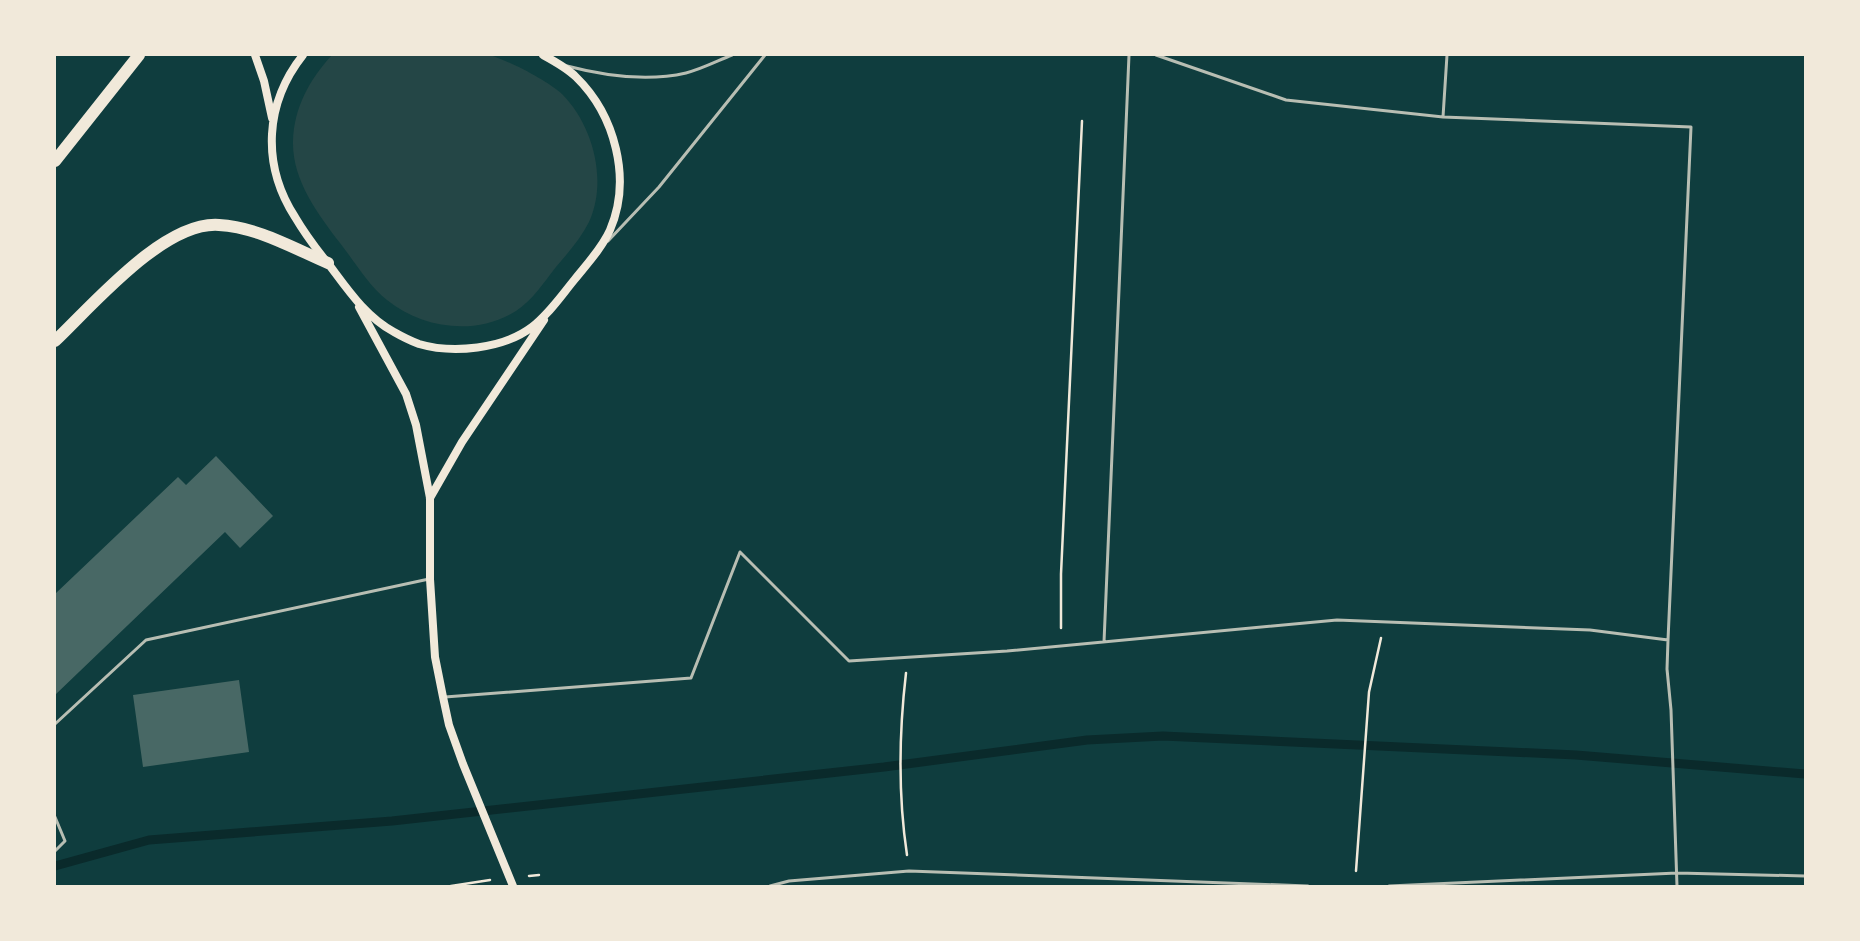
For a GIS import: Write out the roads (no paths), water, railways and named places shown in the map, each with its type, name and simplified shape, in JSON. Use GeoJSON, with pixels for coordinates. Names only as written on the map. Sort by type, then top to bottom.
{"type":"FeatureCollection","features":[{"type":"Feature","properties":{"kind":"highway"},"geometry":{"type":"LineString","coordinates":[[55,160],[139,55]]}},
{"type":"Feature","properties":{"kind":"highway"},"geometry":{"type":"LineString","coordinates":[[55,341],[135,264],[154,249],[175,236],[196,228],[218,224],[241,228],[262,235],[328,263]]}},
{"type":"Feature","properties":{"kind":"main road"},"geometry":{"type":"LineString","coordinates":[[255,55],[264,81],[273,118]]}},
{"type":"Feature","properties":{"kind":"main road"},"geometry":{"type":"LineString","coordinates":[[303,55],[290,70],[279,95],[273,118],[271,144],[275,169],[281,190],[292,212],[307,236],[354,298],[371,316],[392,331],[419,344],[449,348],[477,348],[505,342],[531,328],[550,310]]}},
{"type":"Feature","properties":{"kind":"main road"},"geometry":{"type":"LineString","coordinates":[[430,498],[462,442],[550,310],[594,255],[610,230],[617,201],[620,173],[614,144],[606,118],[576,76],[543,55]]}},
{"type":"Feature","properties":{"kind":"main road"},"geometry":{"type":"LineString","coordinates":[[354,298],[406,394],[416,425],[430,498],[430,579],[435,657],[443,697],[449,725],[513,886]]}},
{"type":"Feature","properties":{"kind":"lane"},"geometry":{"type":"LineString","coordinates":[[556,63],[586,71],[614,76],[664,77],[687,73],[732,55]]}},
{"type":"Feature","properties":{"kind":"lane"},"geometry":{"type":"LineString","coordinates":[[594,255],[659,187],[766,55]]}},
{"type":"Feature","properties":{"kind":"lane"},"geometry":{"type":"LineString","coordinates":[[1104,642],[1129,55]]}},
{"type":"Feature","properties":{"kind":"lane"},"geometry":{"type":"LineString","coordinates":[[1156,55],[1286,100],[1443,118],[1691,127],[1667,669],[1671,710],[1677,886]]}},
{"type":"Feature","properties":{"kind":"lane"},"geometry":{"type":"LineString","coordinates":[[1443,118],[1447,55]]}},
{"type":"Feature","properties":{"kind":"lane"},"geometry":{"type":"LineString","coordinates":[[443,697],[691,678],[740,552],[849,661],[908,656],[1007,651],[1337,620],[1590,630],[1668,640]]}},
{"type":"Feature","properties":{"kind":"lane"},"geometry":{"type":"LineString","coordinates":[[55,724],[146,640],[430,579]]}},
{"type":"Feature","properties":{"kind":"lane"},"geometry":{"type":"LineString","coordinates":[[55,817],[66,841],[55,851]]}},
{"type":"Feature","properties":{"kind":"lane"},"geometry":{"type":"LineString","coordinates":[[770,886],[789,881],[909,871],[1308,886]]}},
{"type":"Feature","properties":{"kind":"lane"},"geometry":{"type":"LineString","coordinates":[[1389,886],[1677,873],[1805,876]]}},
{"type":"Feature","properties":{"kind":"waterway"},"geometry":{"type":"LineString","coordinates":[[55,866],[149,840],[392,821],[884,767],[1087,740],[1163,736],[1576,755],[1805,774]]}}]}
